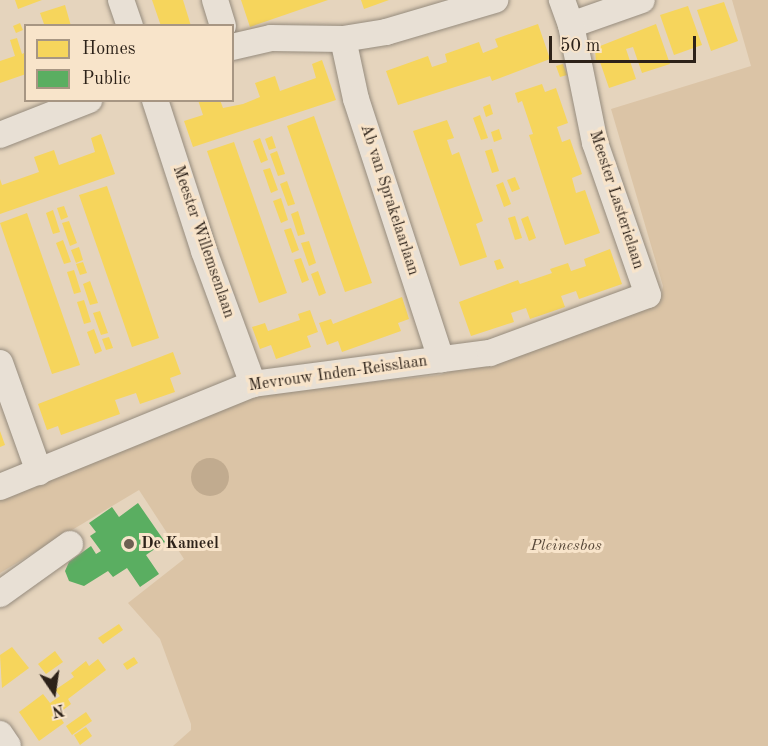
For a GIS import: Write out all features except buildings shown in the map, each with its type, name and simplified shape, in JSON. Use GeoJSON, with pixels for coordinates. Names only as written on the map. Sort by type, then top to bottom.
{"type":"FeatureCollection","features":[{"type":"Feature","properties":{"kind":"street"},"geometry":{"type":"LineString","coordinates":[[121,0],[129,24]]}},
{"type":"Feature","properties":{"kind":"street"},"geometry":{"type":"LineString","coordinates":[[215,0],[222,24]]}},
{"type":"Feature","properties":{"kind":"street"},"geometry":{"type":"LineString","coordinates":[[234,47],[271,38],[343,39],[414,26],[495,0]]}},
{"type":"Feature","properties":{"kind":"street","name":"Meester Lasterielaan"},"geometry":{"type":"LineString","coordinates":[[562,0],[571,26],[594,142],[648,295]]}},
{"type":"Feature","properties":{"kind":"street"},"geometry":{"type":"LineString","coordinates":[[571,26],[642,0]]}},
{"type":"Feature","properties":{"kind":"street","name":"Ab van Sprakelaarlaan"},"geometry":{"type":"LineString","coordinates":[[343,39],[356,99],[441,359]]}},
{"type":"Feature","properties":{"kind":"street"},"geometry":{"type":"LineString","coordinates":[[0,135],[84,102]]}},
{"type":"Feature","properties":{"kind":"street","name":"Meester Willemsenlaan"},"geometry":{"type":"LineString","coordinates":[[156,102],[204,251],[253,384]]}},
{"type":"Feature","properties":{"kind":"street","name":"Mevrouw Inden-Reisslaan"},"geometry":{"type":"LineString","coordinates":[[0,487],[253,384],[490,352],[648,295]]}},
{"type":"Feature","properties":{"kind":"street"},"geometry":{"type":"LineString","coordinates":[[0,363],[39,472]]}},
{"type":"Feature","properties":{"kind":"street"},"geometry":{"type":"LineString","coordinates":[[0,594],[70,544]]}},
{"type":"Feature","properties":{"kind":"street"},"geometry":{"type":"LineString","coordinates":[[0,734],[8,746]]}},
{"type":"Feature","properties":{"kind":"green space","name":"Pleinesbos"},"geometry":{"type":"Polygon","coordinates":[[[732,0],[768,0],[768,746],[173,746],[191,730],[191,724],[160,639],[128,603],[184,559],[139,490],[0,573],[0,497],[259,394],[440,375],[660,302],[663,286],[611,109],[751,66],[732,0]]]}},
{"type":"Feature","properties":{"kind":"shaded area"},"geometry":{"type":"Polygon","coordinates":[[[210,458],[224,463],[229,477],[224,491],[210,496],[196,491],[191,477],[196,463],[210,458]]]}},
{"type":"Feature","properties":{"kind":"place","name":"De Kameel"},"geometry":{"type":"Point","coordinates":[129,544]}}]}
